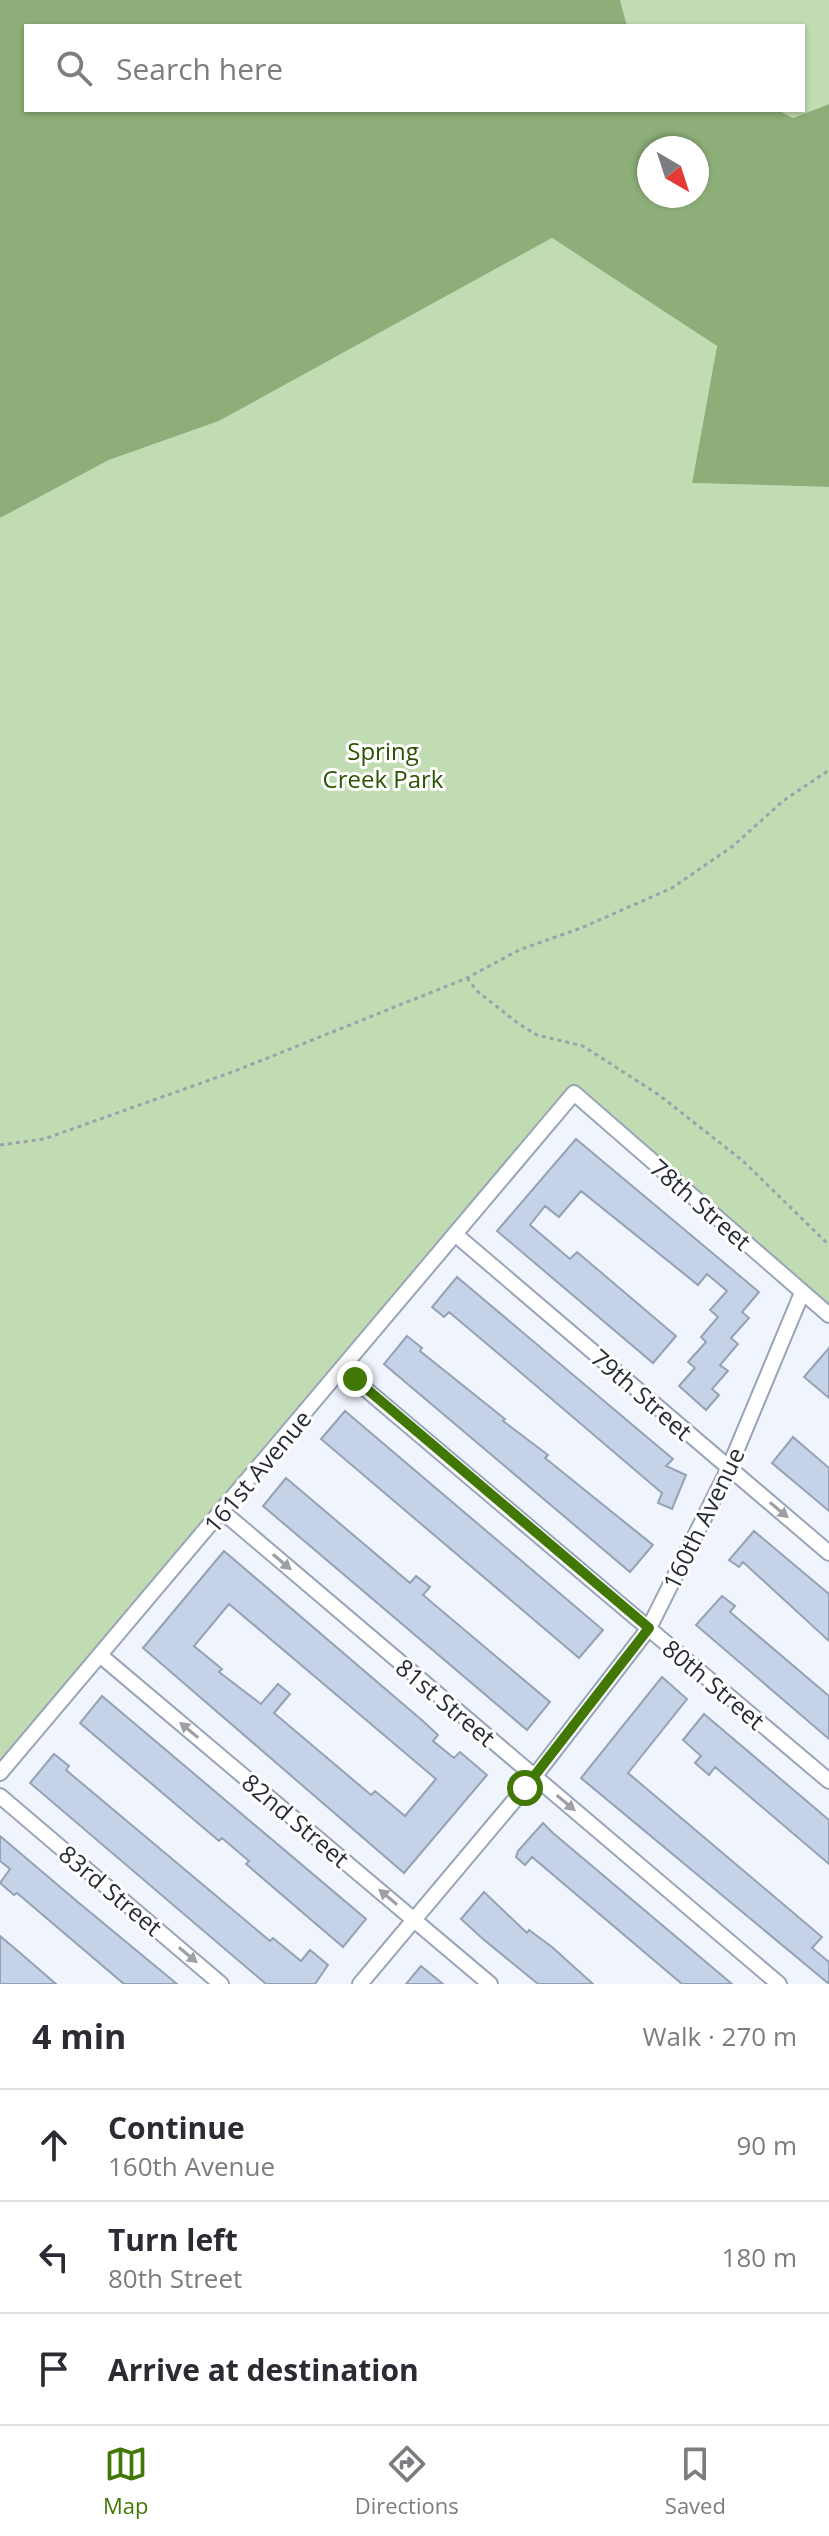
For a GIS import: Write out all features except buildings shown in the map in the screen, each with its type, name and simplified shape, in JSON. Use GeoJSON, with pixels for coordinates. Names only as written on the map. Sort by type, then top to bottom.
{"type":"FeatureCollection","features":[{"type":"Feature","properties":{"kind":"street","name":"161st Avenue"},"geometry":{"type":"LineString","coordinates":[[0,1773],[574,1093]]}},
{"type":"Feature","properties":{"kind":"street","name":"78th Street"},"geometry":{"type":"LineString","coordinates":[[574,1093],[829,1315]]}},
{"type":"Feature","properties":{"kind":"street","name":"79th Street"},"geometry":{"type":"LineString","coordinates":[[456,1235],[829,1553]]}},
{"type":"Feature","properties":{"kind":"street","name":"160th Avenue"},"geometry":{"type":"LineString","coordinates":[[360,1984],[534,1777],[649,1628],[729,1468],[802,1293]]}},
{"type":"Feature","properties":{"kind":"street","name":"80th Street"},"geometry":{"type":"LineString","coordinates":[[343,1370],[829,1781]]}},
{"type":"Feature","properties":{"kind":"street","name":"81st Street"},"geometry":{"type":"LineString","coordinates":[[223,1512],[779,1984]]}},
{"type":"Feature","properties":{"kind":"street","name":"82nd Street"},"geometry":{"type":"LineString","coordinates":[[101,1656],[490,1984]]}},
{"type":"Feature","properties":{"kind":"street","name":"83rd Street"},"geometry":{"type":"LineString","coordinates":[[0,1796],[221,1984]]}},
{"type":"Feature","properties":{"kind":"path"},"geometry":{"type":"LineString","coordinates":[[0,1145],[44,1139],[235,1071],[467,978],[519,950],[581,928],[672,888],[733,846],[783,801],[829,770]]}},
{"type":"Feature","properties":{"kind":"path"},"geometry":{"type":"LineString","coordinates":[[467,978],[477,991],[537,1035],[583,1046],[659,1095],[743,1161],[829,1245]]}},
{"type":"Feature","properties":{"kind":"green space"},"geometry":{"type":"Polygon","coordinates":[[[620,0],[829,0],[829,104],[793,118],[777,112],[805,112],[805,24],[626,24],[620,0]]]}},
{"type":"Feature","properties":{"kind":"green space","name":"Spring Creek Park"},"geometry":{"type":"Polygon","coordinates":[[[552,238],[717,346],[692,483],[829,487],[829,1315],[574,1094],[0,1773],[0,518],[109,460],[219,421],[552,238]]]}},
{"type":"Feature","properties":{"kind":"shaded area"},"geometry":{"type":"Polygon","coordinates":[[[0,0],[620,0],[626,24],[24,24],[24,112],[781,112],[793,118],[829,104],[829,487],[692,483],[717,346],[552,238],[219,421],[109,460],[0,518],[0,0]]]}},
{"type":"Feature","properties":{"kind":"route"},"geometry":{"type":"LineString","coordinates":[[355,1379],[649,1628],[525,1788]]}}]}
